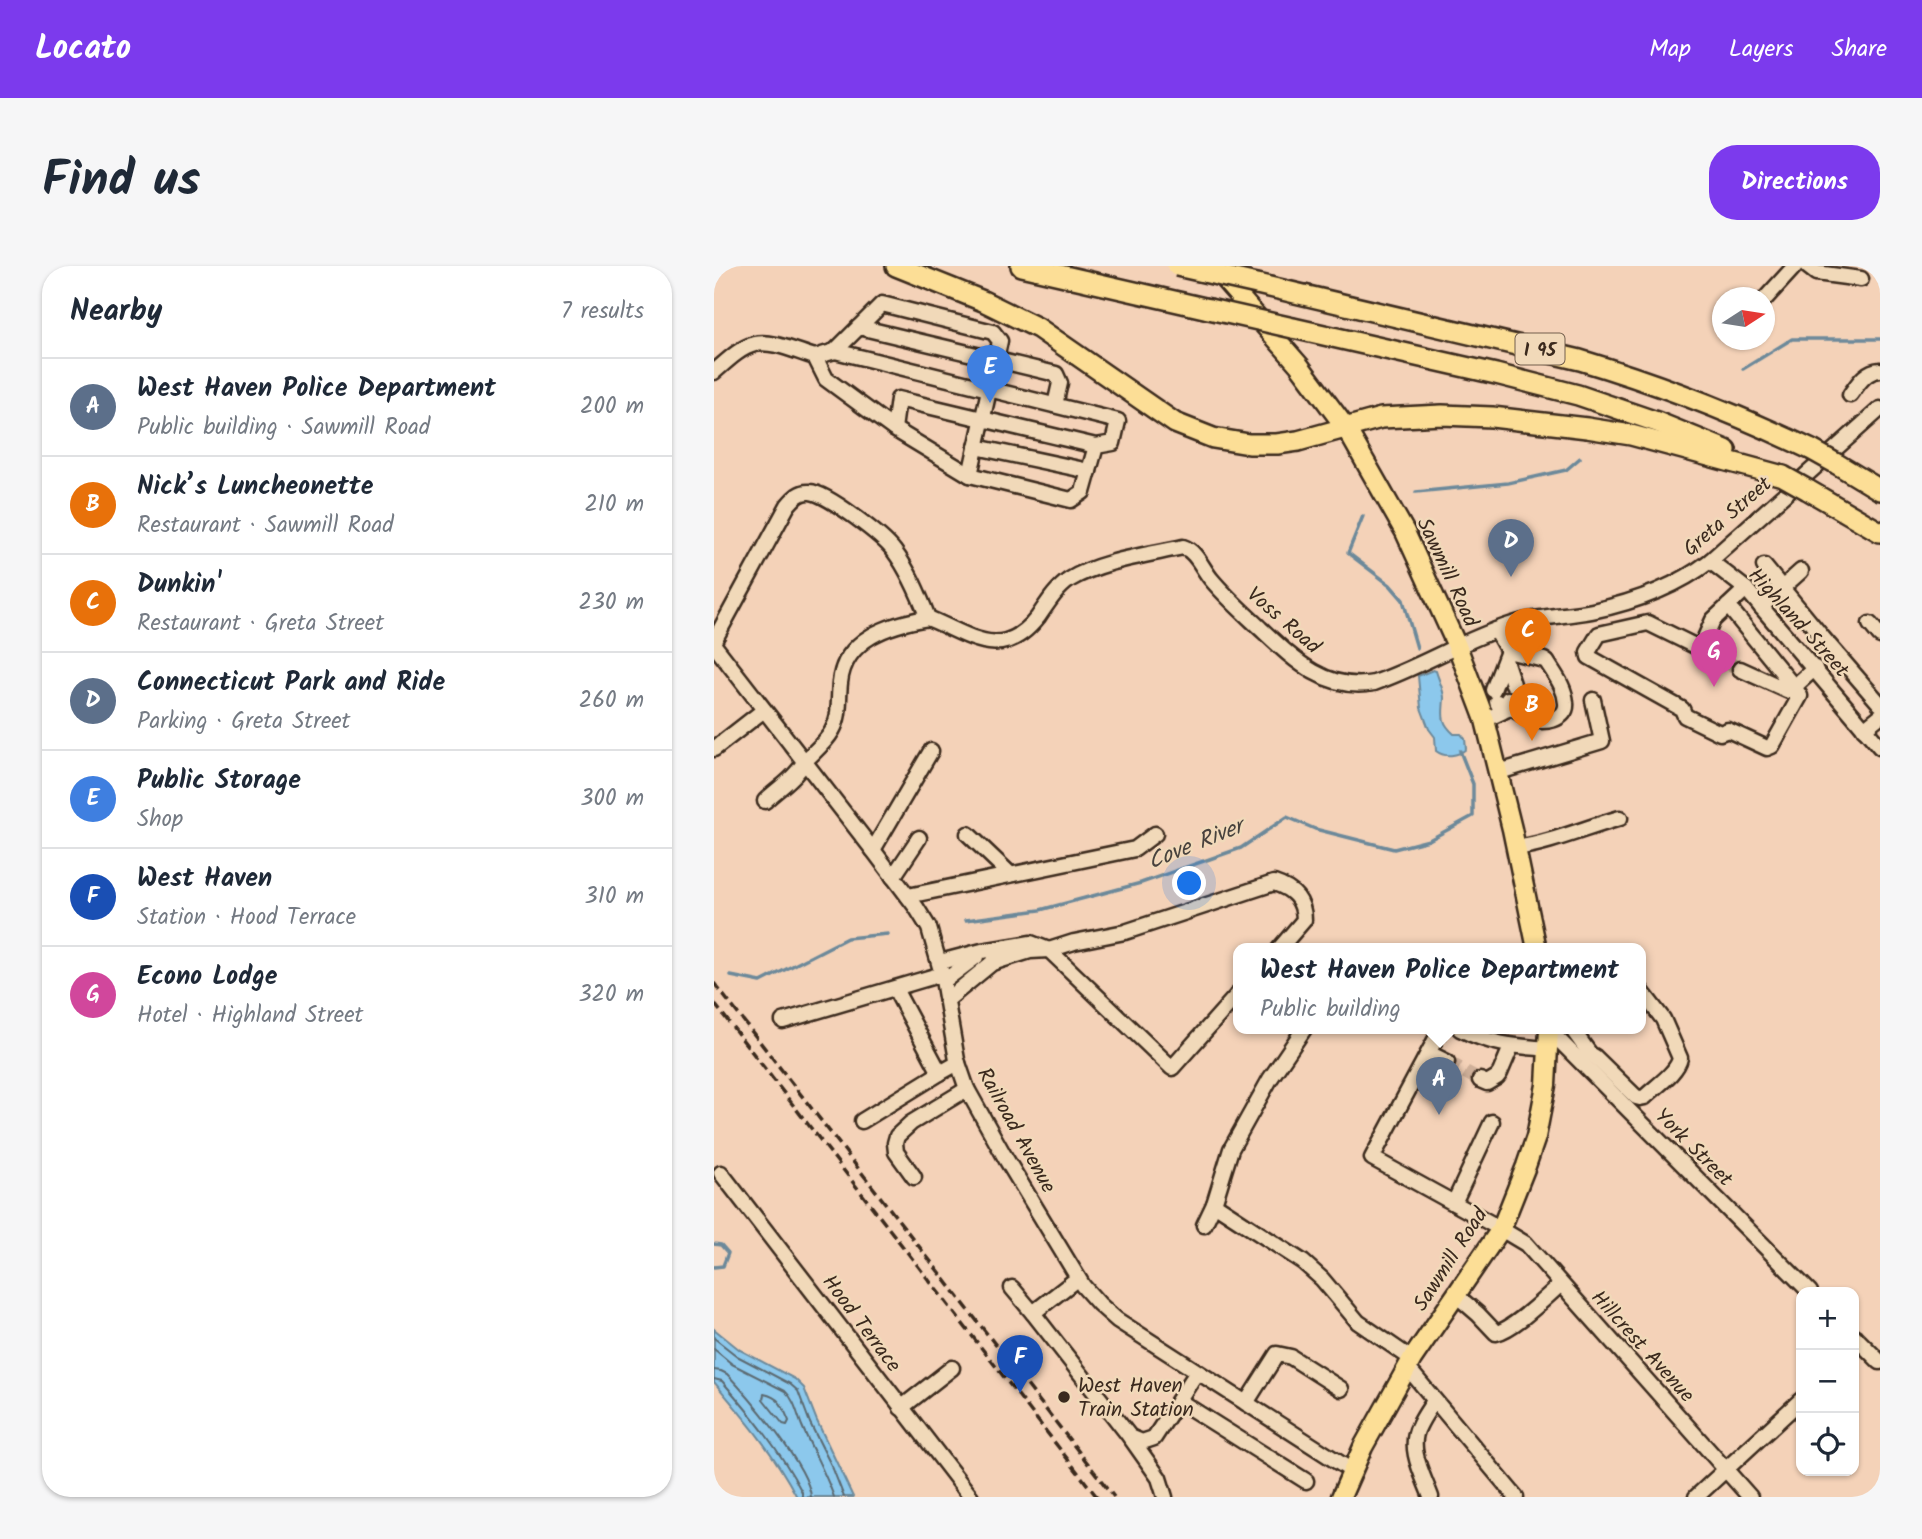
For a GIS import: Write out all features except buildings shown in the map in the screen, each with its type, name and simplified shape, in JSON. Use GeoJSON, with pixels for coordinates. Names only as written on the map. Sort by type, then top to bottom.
{"type":"FeatureCollection","features":[{"type":"Feature","properties":{"kind":"highway"},"geometry":{"type":"LineString","coordinates":[[896,266],[983,301],[1038,328],[1175,423],[1213,438],[1249,444],[1276,444],[1298,441],[1381,418],[1442,415],[1492,417],[1631,435],[1783,476]]}},
{"type":"Feature","properties":{"kind":"highway","name":"I 95"},"geometry":{"type":"LineString","coordinates":[[1021,266],[1578,395],[1657,422],[1783,476],[1880,532]]}},
{"type":"Feature","properties":{"kind":"highway","name":"I 95"},"geometry":{"type":"LineString","coordinates":[[1177,266],[1580,360],[1699,400],[1777,433],[1880,490]]}},
{"type":"Feature","properties":{"kind":"main road","name":"Sawmill Road"},"geometry":{"type":"LineString","coordinates":[[1213,266],[1298,365],[1346,428],[1405,532],[1457,646],[1504,690],[1499,772],[1536,943]]}},
{"type":"Feature","properties":{"kind":"main road","name":"Sawmill Road"},"geometry":{"type":"LineString","coordinates":[[1341,1497],[1363,1447],[1410,1363],[1501,1229],[1536,1137],[1543,1107],[1549,1034]]}},
{"type":"Feature","properties":{"kind":"street"},"geometry":{"type":"LineString","coordinates":[[1775,288],[1795,266]]}},
{"type":"Feature","properties":{"kind":"street"},"geometry":{"type":"LineString","coordinates":[[1807,266],[1816,273],[1861,279]]}},
{"type":"Feature","properties":{"kind":"street"},"geometry":{"type":"LineString","coordinates":[[714,372],[738,353],[757,343],[815,357],[835,351],[882,304],[993,332],[1000,341],[970,475]]}},
{"type":"Feature","properties":{"kind":"street"},"geometry":{"type":"LineString","coordinates":[[859,327],[1056,374],[1060,383],[1055,405]]}},
{"type":"Feature","properties":{"kind":"street"},"geometry":{"type":"LineString","coordinates":[[835,351],[1118,421],[1113,443],[1096,446],[898,399],[894,429]]}},
{"type":"Feature","properties":{"kind":"street"},"geometry":{"type":"LineString","coordinates":[[815,357],[826,379],[894,429],[970,475],[1071,500],[1083,492],[1096,446]]}},
{"type":"Feature","properties":{"kind":"street"},"geometry":{"type":"LineString","coordinates":[[1850,395],[1865,376],[1873,370],[1880,370]]}},
{"type":"Feature","properties":{"kind":"street","name":"Greta Street"},"geometry":{"type":"LineString","coordinates":[[1457,646],[1535,618],[1591,611],[1643,598],[1695,573],[1880,409]]}},
{"type":"Feature","properties":{"kind":"street"},"geometry":{"type":"LineString","coordinates":[[976,447],[1089,471]]}},
{"type":"Feature","properties":{"kind":"street"},"geometry":{"type":"LineString","coordinates":[[714,643],[788,505],[797,495],[809,492],[823,496],[889,545],[915,586],[928,618],[897,624],[880,631],[853,651],[841,677],[839,708],[833,730],[825,742],[804,761],[797,773],[765,801]]}},
{"type":"Feature","properties":{"kind":"street","name":"Voss Road"},"geometry":{"type":"LineString","coordinates":[[928,618],[989,643],[1008,642],[1028,629],[1068,581],[1102,566],[1183,547],[1188,548],[1226,596],[1281,647],[1312,672],[1328,679],[1346,684],[1374,683],[1457,646]]}},
{"type":"Feature","properties":{"kind":"street","name":"Highland Street"},"geometry":{"type":"LineString","coordinates":[[1710,561],[1746,589],[1880,747]]}},
{"type":"Feature","properties":{"kind":"street"},"geometry":{"type":"LineString","coordinates":[[1764,566],[1880,704]]}},
{"type":"Feature","properties":{"kind":"street"},"geometry":{"type":"LineString","coordinates":[[1761,607],[1801,571]]}},
{"type":"Feature","properties":{"kind":"street"},"geometry":{"type":"LineString","coordinates":[[1728,606],[1800,696],[1772,746],[1767,747],[1728,730],[1720,733],[1685,716],[1682,709],[1589,657],[1587,652],[1599,635],[1648,623],[1705,651],[1713,620],[1746,589]]}},
{"type":"Feature","properties":{"kind":"street"},"geometry":{"type":"LineString","coordinates":[[1591,611],[1599,635]]}},
{"type":"Feature","properties":{"kind":"street"},"geometry":{"type":"LineString","coordinates":[[1870,624],[1880,636]]}},
{"type":"Feature","properties":{"kind":"street"},"geometry":{"type":"LineString","coordinates":[[1496,630],[1504,690],[1531,719],[1559,717],[1565,710],[1566,701],[1559,679],[1544,660],[1504,690]]}},
{"type":"Feature","properties":{"kind":"street","name":"Railroad Avenue"},"geometry":{"type":"LineString","coordinates":[[714,643],[908,896],[929,928],[942,972],[958,1063],[967,1088],[1077,1278],[1110,1315],[1352,1471]]}},
{"type":"Feature","properties":{"kind":"street"},"geometry":{"type":"LineString","coordinates":[[1740,669],[1789,691],[1815,668]]}},
{"type":"Feature","properties":{"kind":"street"},"geometry":{"type":"LineString","coordinates":[[1499,772],[1602,741],[1593,700]]}},
{"type":"Feature","properties":{"kind":"street"},"geometry":{"type":"LineString","coordinates":[[714,748],[764,710]]}},
{"type":"Feature","properties":{"kind":"street"},"geometry":{"type":"LineString","coordinates":[[1864,729],[1880,716]]}},
{"type":"Feature","properties":{"kind":"street"},"geometry":{"type":"LineString","coordinates":[[873,850],[931,751]]}},
{"type":"Feature","properties":{"kind":"street"},"geometry":{"type":"LineString","coordinates":[[1516,848],[1539,845],[1620,818]]}},
{"type":"Feature","properties":{"kind":"street"},"geometry":{"type":"LineString","coordinates":[[968,834],[1010,874]]}},
{"type":"Feature","properties":{"kind":"street"},"geometry":{"type":"LineString","coordinates":[[908,896],[1135,849],[1155,834]]}},
{"type":"Feature","properties":{"kind":"street"},"geometry":{"type":"LineString","coordinates":[[893,877],[919,838]]}},
{"type":"Feature","properties":{"kind":"street"},"geometry":{"type":"LineString","coordinates":[[947,1000],[992,963],[1030,951],[1049,950],[1125,932],[1274,883],[1287,888],[1298,898],[1304,910],[1304,920],[1284,943]]}},
{"type":"Feature","properties":{"kind":"street"},"geometry":{"type":"LineString","coordinates":[[783,1021],[895,989],[942,972],[982,951],[1031,943],[1049,950],[1172,1068],[1233,1000]]}},
{"type":"Feature","properties":{"kind":"street"},"geometry":{"type":"LineString","coordinates":[[895,989],[940,1073]]}},
{"type":"Feature","properties":{"kind":"street"},"geometry":{"type":"LineString","coordinates":[[1574,1034],[1584,1057],[1595,1057],[1636,1097],[1646,1097],[1679,1064],[1680,1058],[1663,1019],[1646,997]]}},
{"type":"Feature","properties":{"kind":"street"},"geometry":{"type":"LineString","coordinates":[[1204,1225],[1214,1204],[1231,1149],[1270,1079],[1301,1034]]}},
{"type":"Feature","properties":{"kind":"street"},"geometry":{"type":"LineString","coordinates":[[1438,1034],[1429,1053],[1447,1062]]}},
{"type":"Feature","properties":{"kind":"street"},"geometry":{"type":"LineString","coordinates":[[1471,1034],[1483,1040],[1511,1046],[1549,1049]]}},
{"type":"Feature","properties":{"kind":"street","name":"York Street"},"geometry":{"type":"LineString","coordinates":[[1554,1034],[1584,1057],[1805,1287]]}},
{"type":"Feature","properties":{"kind":"street"},"geometry":{"type":"LineString","coordinates":[[1480,1080],[1487,1083],[1497,1077],[1511,1046]]}},
{"type":"Feature","properties":{"kind":"street","name":"Hillcrest Avenue"},"geometry":{"type":"LineString","coordinates":[[1429,1053],[1372,1158],[1527,1244],[1560,1285],[1750,1497]]}},
{"type":"Feature","properties":{"kind":"street"},"geometry":{"type":"LineString","coordinates":[[862,1121],[958,1063]]}},
{"type":"Feature","properties":{"kind":"street"},"geometry":{"type":"LineString","coordinates":[[914,1177],[895,1149],[899,1133],[967,1088]]}},
{"type":"Feature","properties":{"kind":"street"},"geometry":{"type":"LineString","coordinates":[[1454,1203],[1492,1122]]}},
{"type":"Feature","properties":{"kind":"street","name":"Hood Terrace"},"geometry":{"type":"LineString","coordinates":[[721,1173],[971,1497]]}},
{"type":"Feature","properties":{"kind":"street"},"geometry":{"type":"LineString","coordinates":[[1214,1204],[1303,1262],[1322,1279],[1358,1322],[1410,1363],[1434,1402],[1507,1494]]}},
{"type":"Feature","properties":{"kind":"street"},"geometry":{"type":"LineString","coordinates":[[1033,1313],[1077,1278]]}},
{"type":"Feature","properties":{"kind":"street"},"geometry":{"type":"LineString","coordinates":[[1456,1294],[1496,1333],[1511,1326],[1560,1285]]}},
{"type":"Feature","properties":{"kind":"street"},"geometry":{"type":"LineString","coordinates":[[1012,1288],[1130,1437],[1159,1478],[1165,1497]]}},
{"type":"Feature","properties":{"kind":"street"},"geometry":{"type":"LineString","coordinates":[[1859,1345],[1880,1362]]}},
{"type":"Feature","properties":{"kind":"street"},"geometry":{"type":"LineString","coordinates":[[1246,1403],[1277,1354],[1290,1357],[1341,1389]]}},
{"type":"Feature","properties":{"kind":"street"},"geometry":{"type":"LineString","coordinates":[[901,1408],[952,1368]]}},
{"type":"Feature","properties":{"kind":"street"},"geometry":{"type":"LineString","coordinates":[[1130,1437],[1142,1442],[1151,1440],[1197,1372]]}},
{"type":"Feature","properties":{"kind":"street"},"geometry":{"type":"LineString","coordinates":[[1179,1401],[1306,1481]]}},
{"type":"Feature","properties":{"kind":"street"},"geometry":{"type":"LineString","coordinates":[[1431,1497],[1416,1459],[1414,1440],[1418,1427],[1434,1402]]}},
{"type":"Feature","properties":{"kind":"street"},"geometry":{"type":"LineString","coordinates":[[1696,1497],[1796,1405]]}},
{"type":"Feature","properties":{"kind":"water"},"geometry":{"type":"Polygon","coordinates":[[[1436,671],[1443,692],[1444,722],[1454,734],[1461,734],[1465,739],[1466,749],[1455,755],[1443,755],[1436,751],[1435,737],[1421,708],[1418,676],[1436,671]]]}},
{"type":"Feature","properties":{"kind":"water"},"geometry":{"type":"Polygon","coordinates":[[[714,1329],[740,1350],[795,1379],[804,1388],[853,1497],[797,1497],[769,1451],[714,1382],[714,1329]]]}},
{"type":"Feature","properties":{"kind":"waterway","name":"Cove River"},"geometry":{"type":"LineString","coordinates":[[1743,369],[1792,339],[1880,339]]}},
{"type":"Feature","properties":{"kind":"waterway","name":"Cove River"},"geometry":{"type":"LineString","coordinates":[[1416,492],[1508,483],[1566,470],[1580,458]]}},
{"type":"Feature","properties":{"kind":"waterway","name":"Cove River"},"geometry":{"type":"LineString","coordinates":[[1363,516],[1348,553],[1390,585],[1403,600],[1417,648]]}},
{"type":"Feature","properties":{"kind":"waterway","name":"Cove River"},"geometry":{"type":"LineString","coordinates":[[966,920],[1040,910],[1141,883],[1241,848],[1287,817],[1315,829],[1394,849],[1429,840],[1473,816],[1473,784],[1460,751]]}},
{"type":"Feature","properties":{"kind":"waterway","name":"Cove River"},"geometry":{"type":"LineString","coordinates":[[731,976],[761,982],[847,938],[888,934]]}},
{"type":"Feature","properties":{"kind":"waterway","name":"Cove River"},"geometry":{"type":"LineString","coordinates":[[714,1244],[721,1245],[728,1253],[723,1266],[714,1267]]}},
{"type":"Feature","properties":{"kind":"tunnel"},"geometry":{"type":"LineString","coordinates":[[1709,653],[1740,669]]}},
{"type":"Feature","properties":{"kind":"tunnel"},"geometry":{"type":"LineString","coordinates":[[1504,687],[1508,699]]}},
{"type":"Feature","properties":{"kind":"tunnel"},"geometry":{"type":"LineString","coordinates":[[1447,1062],[1480,1080]]}},
{"type":"Feature","properties":{"kind":"railway"},"geometry":{"type":"LineString","coordinates":[[714,983],[1114,1497]]}},
{"type":"Feature","properties":{"kind":"railway"},"geometry":{"type":"LineString","coordinates":[[714,1003],[1097,1497]]}},
{"type":"Feature","properties":{"kind":"place","name":"Public Storage"},"geometry":{"type":"Point","coordinates":[990,403]}},
{"type":"Feature","properties":{"kind":"place","name":"Connecticut Park and Ride"},"geometry":{"type":"Point","coordinates":[1511,577]}},
{"type":"Feature","properties":{"kind":"place","name":"Dunkin'"},"geometry":{"type":"Point","coordinates":[1528,666]}},
{"type":"Feature","properties":{"kind":"place","name":"Econo Lodge"},"geometry":{"type":"Point","coordinates":[1714,687]}},
{"type":"Feature","properties":{"kind":"place","name":"Nick’s Luncheonette"},"geometry":{"type":"Point","coordinates":[1532,741]}},
{"type":"Feature","properties":{"kind":"place","name":"West Haven Police Department"},"geometry":{"type":"Point","coordinates":[1439,1115]}},
{"type":"Feature","properties":{"kind":"place","name":"West Haven"},"geometry":{"type":"Point","coordinates":[1020,1393]}},
{"type":"Feature","properties":{"kind":"place","name":"West Haven Train Station"},"geometry":{"type":"Point","coordinates":[1064,1397]}}]}
